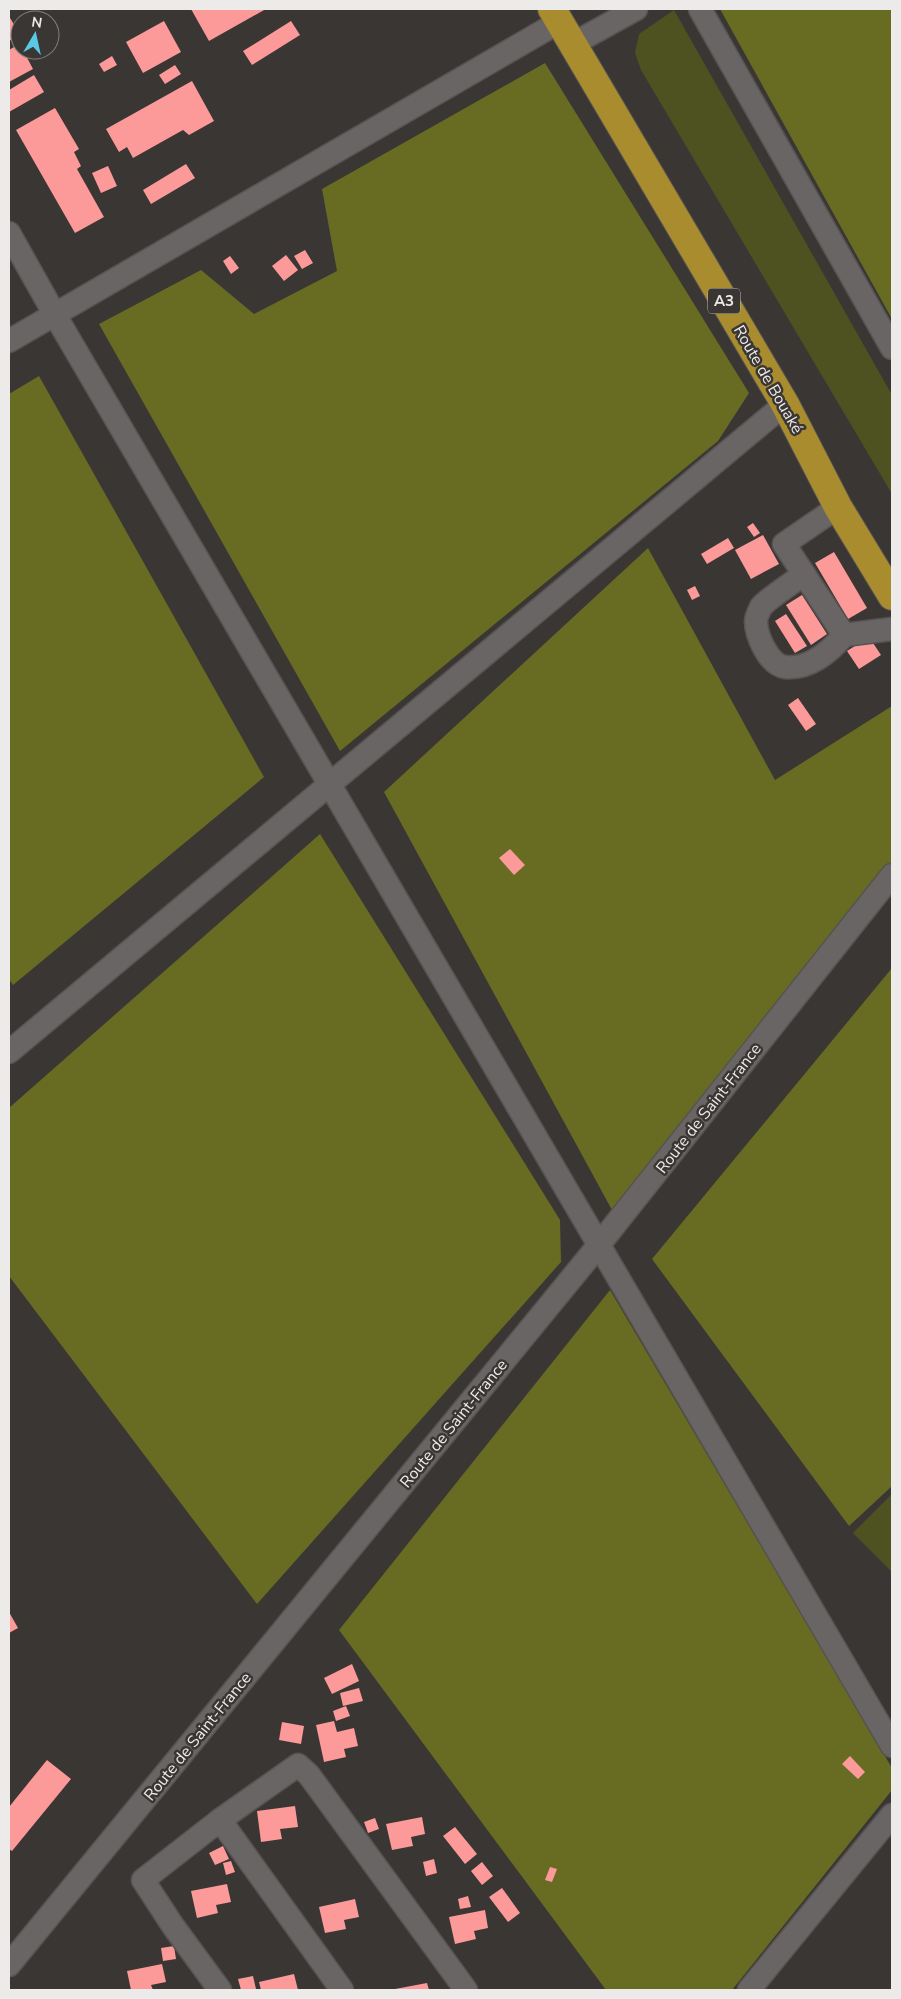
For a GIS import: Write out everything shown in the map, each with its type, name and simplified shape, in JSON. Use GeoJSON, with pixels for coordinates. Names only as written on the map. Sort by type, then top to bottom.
{"type":"FeatureCollection","features":[{"type":"Feature","properties":{"kind":"highway","name":"Route de Bouaké"},"geometry":{"type":"LineString","coordinates":[[561,25],[785,404],[838,507],[892,596]]}},
{"type":"Feature","properties":{"kind":"street"},"geometry":{"type":"LineString","coordinates":[[9,342],[561,25],[636,9]]}},
{"type":"Feature","properties":{"kind":"street"},"geometry":{"type":"LineString","coordinates":[[700,9],[892,348]]}},
{"type":"Feature","properties":{"kind":"street"},"geometry":{"type":"LineString","coordinates":[[9,233],[54,315],[892,1746]]}},
{"type":"Feature","properties":{"kind":"street"},"geometry":{"type":"LineString","coordinates":[[9,1052],[785,404]]}},
{"type":"Feature","properties":{"kind":"street"},"geometry":{"type":"LineString","coordinates":[[838,507],[784,544],[844,635]]}},
{"type":"Feature","properties":{"kind":"street"},"geometry":{"type":"LineString","coordinates":[[804,574],[762,606],[756,619],[758,633],[773,661],[784,667],[809,663],[828,652],[844,635],[892,629]]}},
{"type":"Feature","properties":{"kind":"street","name":"Route de Saint-France"},"geometry":{"type":"LineString","coordinates":[[9,1965],[598,1246],[892,875]]}},
{"type":"Feature","properties":{"kind":"street"},"geometry":{"type":"LineString","coordinates":[[220,1990],[173,1926],[143,1880],[220,1820],[298,1765],[310,1775],[466,1990]]}},
{"type":"Feature","properties":{"kind":"street"},"geometry":{"type":"LineString","coordinates":[[749,1990],[892,1815]]}},
{"type":"Feature","properties":{"kind":"street"},"geometry":{"type":"LineString","coordinates":[[220,1820],[342,1990]]}},
{"type":"Feature","properties":{"kind":"green space"},"geometry":{"type":"Polygon","coordinates":[[[720,9],[892,9],[892,319],[720,9]]]}},
{"type":"Feature","properties":{"kind":"green space"},"geometry":{"type":"Polygon","coordinates":[[[674,10],[892,395],[892,494],[641,70],[635,53],[639,34],[674,10]]]}},
{"type":"Feature","properties":{"kind":"green space"},"geometry":{"type":"Polygon","coordinates":[[[545,63],[749,393],[718,441],[340,751],[99,324],[201,270],[254,314],[337,271],[322,189],[545,63]]]}},
{"type":"Feature","properties":{"kind":"green space"},"geometry":{"type":"Polygon","coordinates":[[[39,376],[264,777],[13,985],[9,979],[9,394],[39,376]]]}},
{"type":"Feature","properties":{"kind":"green space"},"geometry":{"type":"Polygon","coordinates":[[[648,548],[775,780],[892,706],[892,867],[612,1210],[384,792],[648,548]]]}},
{"type":"Feature","properties":{"kind":"green space"},"geometry":{"type":"Polygon","coordinates":[[[320,834],[560,1220],[561,1262],[257,1604],[9,1276],[9,1108],[320,834]]]}},
{"type":"Feature","properties":{"kind":"green space"},"geometry":{"type":"Polygon","coordinates":[[[892,968],[892,1486],[849,1526],[652,1259],[892,968]]]}},
{"type":"Feature","properties":{"kind":"green space"},"geometry":{"type":"Polygon","coordinates":[[[610,1290],[892,1768],[892,1790],[732,1990],[606,1990],[339,1630],[610,1290]]]}},
{"type":"Feature","properties":{"kind":"green space"},"geometry":{"type":"Polygon","coordinates":[[[892,1494],[892,1572],[853,1533],[892,1494]]]}},
{"type":"Feature","properties":{"kind":"building"},"geometry":{"type":"Polygon","coordinates":[[[191,9],[266,9],[209,41],[191,9]]]}},
{"type":"Feature","properties":{"kind":"building"},"geometry":{"type":"Polygon","coordinates":[[[9,16],[10,40],[9,41],[9,16]]]}},
{"type":"Feature","properties":{"kind":"building"},"geometry":{"type":"Polygon","coordinates":[[[164,21],[181,52],[143,73],[126,42],[164,21]]]}},
{"type":"Feature","properties":{"kind":"building"},"geometry":{"type":"Polygon","coordinates":[[[291,21],[300,35],[252,65],[243,51],[291,21]]]}},
{"type":"Feature","properties":{"kind":"building"},"geometry":{"type":"Polygon","coordinates":[[[9,50],[10,60],[28,60],[33,69],[9,82],[9,50]]]}},
{"type":"Feature","properties":{"kind":"building"},"geometry":{"type":"Polygon","coordinates":[[[112,56],[117,65],[104,72],[99,64],[112,56]]]}},
{"type":"Feature","properties":{"kind":"building"},"geometry":{"type":"Polygon","coordinates":[[[175,65],[181,74],[165,84],[159,75],[175,65]]]}},
{"type":"Feature","properties":{"kind":"building"},"geometry":{"type":"Polygon","coordinates":[[[34,75],[44,92],[9,112],[9,90],[34,75]]]}},
{"type":"Feature","properties":{"kind":"building"},"geometry":{"type":"Polygon","coordinates":[[[192,81],[214,121],[189,135],[183,130],[133,158],[127,147],[119,152],[106,129],[192,81]]]}},
{"type":"Feature","properties":{"kind":"building"},"geometry":{"type":"Polygon","coordinates":[[[55,108],[79,149],[74,152],[81,166],[77,169],[104,217],[75,233],[16,130],[55,108]]]}},
{"type":"Feature","properties":{"kind":"building"},"geometry":{"type":"Polygon","coordinates":[[[186,164],[195,178],[151,204],[143,190],[186,164]]]}},
{"type":"Feature","properties":{"kind":"building"},"geometry":{"type":"Polygon","coordinates":[[[108,166],[117,186],[101,193],[92,173],[108,166]]]}},
{"type":"Feature","properties":{"kind":"building"},"geometry":{"type":"Polygon","coordinates":[[[305,250],[313,263],[302,269],[294,256],[305,250]]]}},
{"type":"Feature","properties":{"kind":"building"},"geometry":{"type":"Polygon","coordinates":[[[286,255],[298,270],[284,281],[272,266],[286,255]]]}},
{"type":"Feature","properties":{"kind":"building"},"geometry":{"type":"Polygon","coordinates":[[[230,256],[239,268],[231,274],[223,261],[230,256]]]}},
{"type":"Feature","properties":{"kind":"building"},"geometry":{"type":"Polygon","coordinates":[[[753,523],[760,533],[754,537],[747,527],[753,523]]]}},
{"type":"Feature","properties":{"kind":"building"},"geometry":{"type":"Polygon","coordinates":[[[763,535],[779,564],[751,579],[735,550],[763,535]]]}},
{"type":"Feature","properties":{"kind":"building"},"geometry":{"type":"Polygon","coordinates":[[[728,538],[734,548],[707,564],[701,554],[728,538]]]}},
{"type":"Feature","properties":{"kind":"building"},"geometry":{"type":"Polygon","coordinates":[[[834,552],[867,608],[848,619],[815,563],[834,552]]]}},
{"type":"Feature","properties":{"kind":"building"},"geometry":{"type":"Polygon","coordinates":[[[695,586],[700,596],[692,600],[687,590],[695,586]]]}},
{"type":"Feature","properties":{"kind":"building"},"geometry":{"type":"Polygon","coordinates":[[[802,595],[827,634],[811,645],[786,605],[802,595]]]}},
{"type":"Feature","properties":{"kind":"building"},"geometry":{"type":"Polygon","coordinates":[[[786,614],[807,646],[795,653],[775,621],[786,614]]]}},
{"type":"Feature","properties":{"kind":"building"},"geometry":{"type":"Polygon","coordinates":[[[869,637],[881,655],[859,669],[847,651],[869,637]]]}},
{"type":"Feature","properties":{"kind":"building"},"geometry":{"type":"Polygon","coordinates":[[[798,698],[816,724],[806,731],[788,705],[798,698]]]}},
{"type":"Feature","properties":{"kind":"building"},"geometry":{"type":"Polygon","coordinates":[[[510,849],[525,865],[514,875],[499,858],[510,849]]]}},
{"type":"Feature","properties":{"kind":"building"},"geometry":{"type":"Polygon","coordinates":[[[9,1612],[18,1628],[9,1633],[9,1612]]]}},
{"type":"Feature","properties":{"kind":"building"},"geometry":{"type":"Polygon","coordinates":[[[352,1664],[359,1681],[332,1694],[324,1678],[352,1664]]]}},
{"type":"Feature","properties":{"kind":"building"},"geometry":{"type":"Polygon","coordinates":[[[359,1688],[363,1701],[343,1706],[340,1693],[359,1688]]]}},
{"type":"Feature","properties":{"kind":"building"},"geometry":{"type":"Polygon","coordinates":[[[346,1706],[350,1716],[336,1721],[333,1711],[346,1706]]]}},
{"type":"Feature","properties":{"kind":"building"},"geometry":{"type":"Polygon","coordinates":[[[334,1721],[337,1732],[354,1728],[358,1746],[344,1749],[346,1757],[324,1762],[316,1725],[334,1721]]]}},
{"type":"Feature","properties":{"kind":"building"},"geometry":{"type":"Polygon","coordinates":[[[282,1722],[304,1726],[301,1744],[279,1740],[282,1722]]]}},
{"type":"Feature","properties":{"kind":"building"},"geometry":{"type":"Polygon","coordinates":[[[850,1756],[865,1772],[858,1779],[842,1764],[850,1756]]]}},
{"type":"Feature","properties":{"kind":"building"},"geometry":{"type":"Polygon","coordinates":[[[47,1760],[71,1779],[12,1851],[9,1849],[9,1807],[47,1760]]]}},
{"type":"Feature","properties":{"kind":"building"},"geometry":{"type":"Polygon","coordinates":[[[295,1806],[298,1827],[280,1829],[282,1839],[261,1842],[257,1811],[295,1806]]]}},
{"type":"Feature","properties":{"kind":"building"},"geometry":{"type":"Polygon","coordinates":[[[422,1817],[425,1834],[411,1837],[413,1846],[392,1850],[386,1824],[422,1817]]]}},
{"type":"Feature","properties":{"kind":"building"},"geometry":{"type":"Polygon","coordinates":[[[375,1818],[379,1829],[368,1833],[364,1822],[375,1818]]]}},
{"type":"Feature","properties":{"kind":"building"},"geometry":{"type":"Polygon","coordinates":[[[455,1827],[477,1854],[465,1864],[443,1836],[455,1827]]]}},
{"type":"Feature","properties":{"kind":"building"},"geometry":{"type":"Polygon","coordinates":[[[223,1846],[229,1859],[215,1865],[209,1853],[223,1846]]]}},
{"type":"Feature","properties":{"kind":"building"},"geometry":{"type":"Polygon","coordinates":[[[434,1859],[437,1873],[426,1876],[423,1862],[434,1859]]]}},
{"type":"Feature","properties":{"kind":"building"},"geometry":{"type":"Polygon","coordinates":[[[231,1861],[235,1872],[226,1875],[223,1863],[231,1861]]]}},
{"type":"Feature","properties":{"kind":"building"},"geometry":{"type":"Polygon","coordinates":[[[482,1862],[493,1876],[482,1885],[471,1871],[482,1862]]]}},
{"type":"Feature","properties":{"kind":"building"},"geometry":{"type":"Polygon","coordinates":[[[550,1867],[557,1869],[552,1882],[545,1880],[550,1867]]]}},
{"type":"Feature","properties":{"kind":"building"},"geometry":{"type":"Polygon","coordinates":[[[227,1884],[231,1902],[216,1905],[218,1913],[197,1918],[191,1891],[227,1884]]]}},
{"type":"Feature","properties":{"kind":"building"},"geometry":{"type":"Polygon","coordinates":[[[502,1888],[520,1913],[508,1922],[489,1897],[502,1888]]]}},
{"type":"Feature","properties":{"kind":"building"},"geometry":{"type":"Polygon","coordinates":[[[468,1896],[471,1907],[460,1909],[458,1899],[468,1896]]]}},
{"type":"Feature","properties":{"kind":"building"},"geometry":{"type":"Polygon","coordinates":[[[355,1899],[359,1917],[344,1920],[346,1929],[325,1933],[319,1907],[355,1899]]]}},
{"type":"Feature","properties":{"kind":"building"},"geometry":{"type":"Polygon","coordinates":[[[485,1910],[488,1928],[474,1931],[476,1939],[455,1944],[449,1917],[485,1910]]]}},
{"type":"Feature","properties":{"kind":"building"},"geometry":{"type":"Polygon","coordinates":[[[174,1946],[176,1959],[163,1961],[161,1948],[174,1946]]]}},
{"type":"Feature","properties":{"kind":"building"},"geometry":{"type":"Polygon","coordinates":[[[162,1964],[166,1982],[151,1985],[153,1990],[131,1990],[127,1971],[162,1964]]]}},
{"type":"Feature","properties":{"kind":"building"},"geometry":{"type":"Polygon","coordinates":[[[294,1974],[298,1990],[261,1990],[259,1982],[294,1974]]]}},
{"type":"Feature","properties":{"kind":"building"},"geometry":{"type":"Polygon","coordinates":[[[253,1976],[256,1989],[241,1990],[238,1979],[253,1976]]]}},
{"type":"Feature","properties":{"kind":"building"},"geometry":{"type":"Polygon","coordinates":[[[427,1983],[429,1990],[395,1990],[395,1989],[427,1983]]]}}]}
